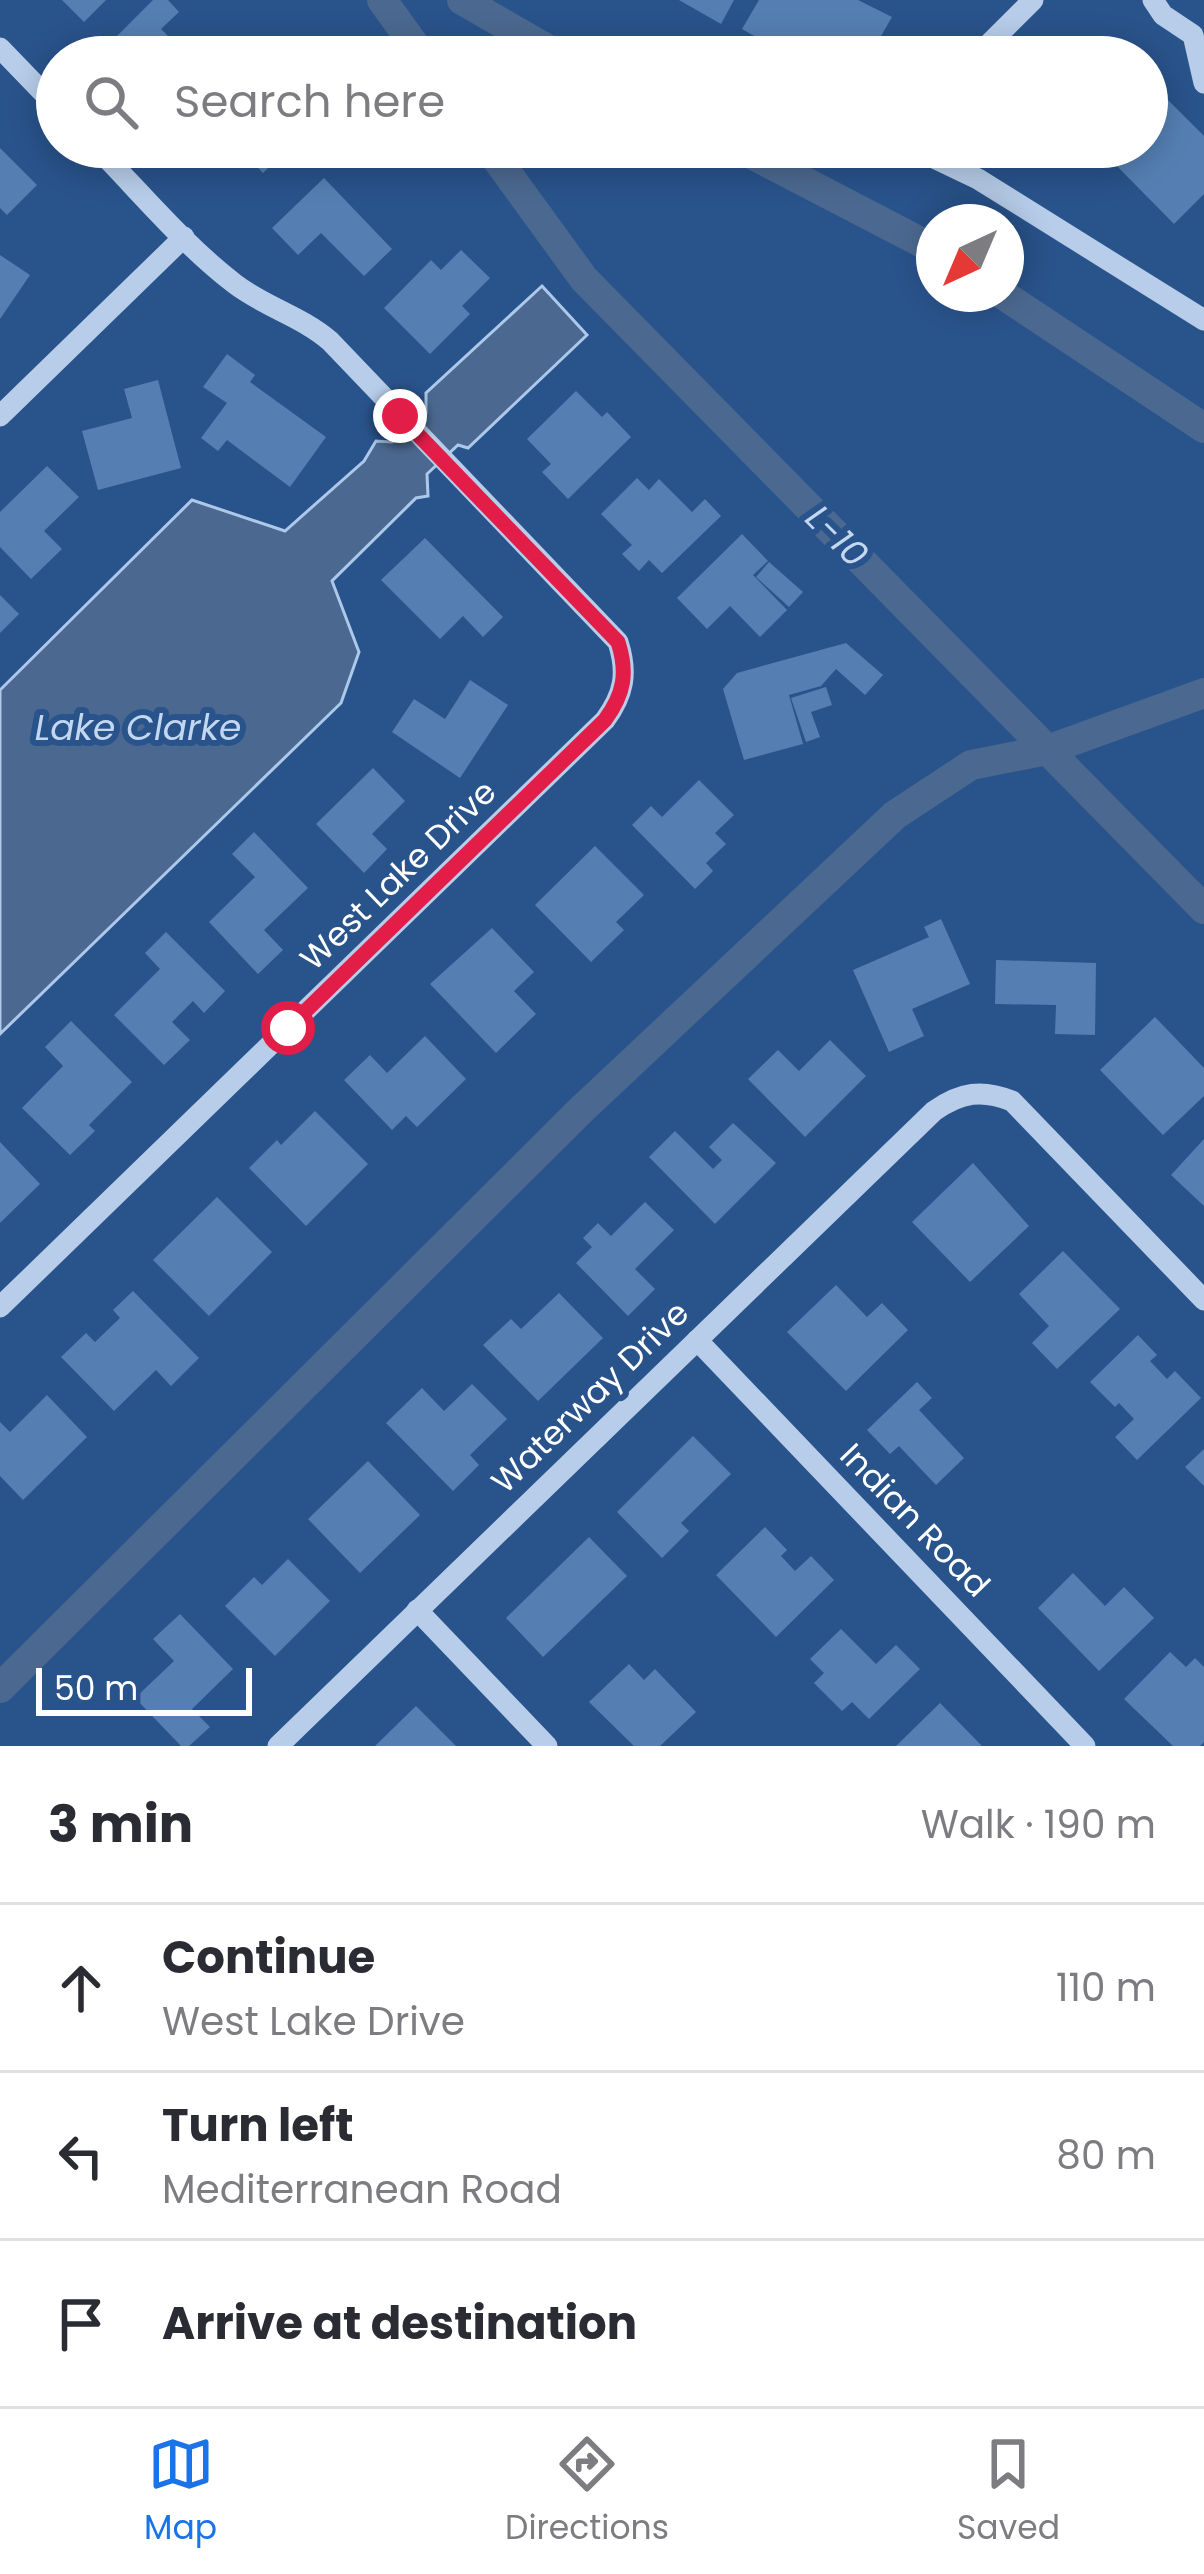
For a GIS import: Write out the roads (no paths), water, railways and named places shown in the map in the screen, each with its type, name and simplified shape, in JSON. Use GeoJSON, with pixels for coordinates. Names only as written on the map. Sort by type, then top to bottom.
{"type":"FeatureCollection","features":[{"type":"Feature","properties":{"kind":"street"},"geometry":{"type":"LineString","coordinates":[[997,36],[1033,0]]}},
{"type":"Feature","properties":{"kind":"street"},"geometry":{"type":"LineString","coordinates":[[1153,0],[1163,15],[1193,35],[1204,83]]}},
{"type":"Feature","properties":{"kind":"street"},"geometry":{"type":"LineString","coordinates":[[0,48],[36,85]]}},
{"type":"Feature","properties":{"kind":"street"},"geometry":{"type":"LineString","coordinates":[[0,416],[184,237],[117,168]]}},
{"type":"Feature","properties":{"kind":"street"},"geometry":{"type":"LineString","coordinates":[[956,168],[1204,320]]}},
{"type":"Feature","properties":{"kind":"street","name":"West Lake Drive"},"geometry":{"type":"LineString","coordinates":[[0,1307],[605,720],[618,703],[624,683],[618,642],[315,328],[241,288],[184,237]]}},
{"type":"Feature","properties":{"kind":"street","name":"Waterway Drive"},"geometry":{"type":"LineString","coordinates":[[278,1746],[952,1098],[993,1094],[1012,1101],[1204,1300]]}},
{"type":"Feature","properties":{"kind":"street","name":"Indian Road"},"geometry":{"type":"LineString","coordinates":[[697,1340],[1085,1746]]}},
{"type":"Feature","properties":{"kind":"street"},"geometry":{"type":"LineString","coordinates":[[418,1610],[547,1746]]}},
{"type":"Feature","properties":{"kind":"water","name":"Lake Clarke"},"geometry":{"type":"Polygon","coordinates":[[[542,286],[587,335],[468,448],[458,445],[427,474],[428,496],[416,498],[332,581],[359,652],[341,703],[0,1034],[0,690],[192,500],[285,531],[364,461],[376,441],[392,442],[426,413],[426,393],[542,286]]]}},
{"type":"Feature","properties":{"kind":"waterway","name":"L-10"},"geometry":{"type":"LineString","coordinates":[[382,0],[408,36]]}},
{"type":"Feature","properties":{"kind":"waterway"},"geometry":{"type":"LineString","coordinates":[[462,0],[525,36]]}},
{"type":"Feature","properties":{"kind":"waterway","name":"L-10"},"geometry":{"type":"LineString","coordinates":[[503,168],[584,279],[1204,909]]}},
{"type":"Feature","properties":{"kind":"waterway"},"geometry":{"type":"LineString","coordinates":[[778,168],[916,240]]}},
{"type":"Feature","properties":{"kind":"waterway"},"geometry":{"type":"LineString","coordinates":[[1024,309],[1204,428]]}},
{"type":"Feature","properties":{"kind":"waterway"},"geometry":{"type":"LineString","coordinates":[[0,1688],[580,1111],[895,815],[971,765],[1047,750],[1204,693]]}}]}
